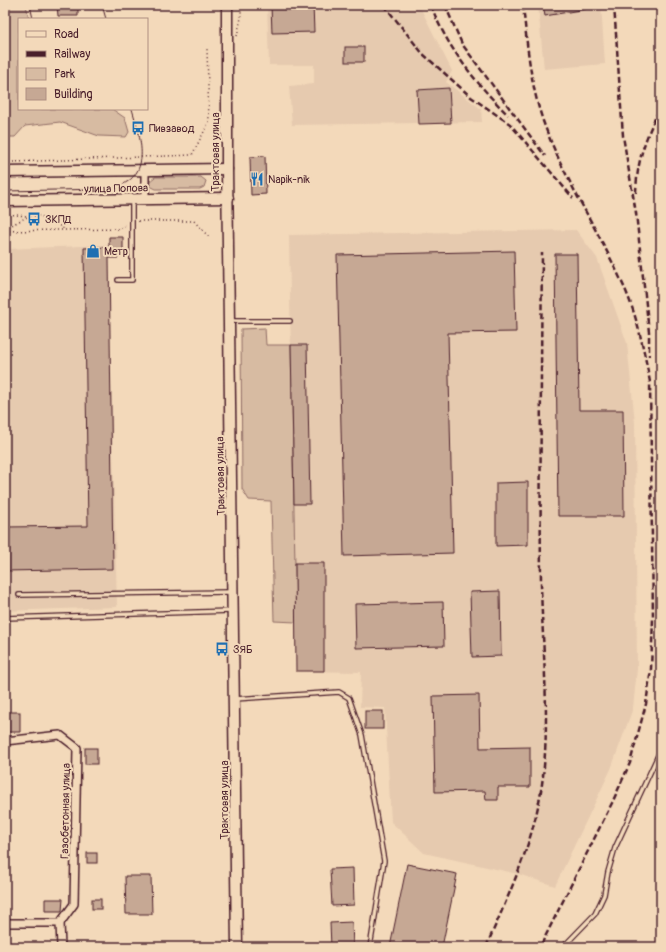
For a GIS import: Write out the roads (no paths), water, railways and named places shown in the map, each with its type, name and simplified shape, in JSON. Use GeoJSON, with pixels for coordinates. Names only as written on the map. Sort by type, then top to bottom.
{"type":"FeatureCollection","features":[{"type":"Feature","properties":{"kind":"main road","name":"Трактовая улица"},"geometry":{"type":"LineString","coordinates":[[227,5],[227,169],[234,592],[237,947]]}},
{"type":"Feature","properties":{"kind":"main road","name":"улица Попова"},"geometry":{"type":"LineString","coordinates":[[5,172],[227,169]]}},
{"type":"Feature","properties":{"kind":"main road","name":"улица Попова"},"geometry":{"type":"LineString","coordinates":[[5,201],[228,198]]}},
{"type":"Feature","properties":{"kind":"street"},"geometry":{"type":"LineString","coordinates":[[145,170],[145,199]]}},
{"type":"Feature","properties":{"kind":"street","name":"Газобетонная улица"},"geometry":{"type":"LineString","coordinates":[[5,740],[60,735],[77,748],[74,904],[60,923]]}},
{"type":"Feature","properties":{"kind":"street"},"geometry":{"type":"LineString","coordinates":[[5,923],[60,923],[61,947]]}},
{"type":"Feature","properties":{"kind":"lane"},"geometry":{"type":"LineString","coordinates":[[118,280],[132,280],[132,199]]}},
{"type":"Feature","properties":{"kind":"lane"},"geometry":{"type":"LineString","coordinates":[[230,321],[290,321]]}},
{"type":"Feature","properties":{"kind":"lane"},"geometry":{"type":"LineString","coordinates":[[19,595],[234,592]]}},
{"type":"Feature","properties":{"kind":"lane"},"geometry":{"type":"LineString","coordinates":[[5,618],[234,611]]}},
{"type":"Feature","properties":{"kind":"lane"},"geometry":{"type":"LineString","coordinates":[[235,699],[339,692],[349,698],[362,735],[384,862],[370,947]]}},
{"type":"Feature","properties":{"kind":"lane"},"geometry":{"type":"LineString","coordinates":[[563,947],[595,914],[604,895],[608,872],[615,848],[661,749]]}},
{"type":"Feature","properties":{"kind":"tram line"},"geometry":{"type":"LineString","coordinates":[[30,5],[33,18]]}},
{"type":"Feature","properties":{"kind":"tram line"},"geometry":{"type":"LineString","coordinates":[[102,5],[106,18]]}},
{"type":"Feature","properties":{"kind":"tram line"},"geometry":{"type":"LineString","coordinates":[[5,191],[108,189],[123,184],[133,177],[138,169],[141,158],[139,135],[132,110]]}},
{"type":"Feature","properties":{"kind":"railway"},"geometry":{"type":"LineString","coordinates":[[384,5],[423,54],[471,97],[510,124],[573,198]]}},
{"type":"Feature","properties":{"kind":"railway"},"geometry":{"type":"LineString","coordinates":[[431,5],[437,21],[454,50],[474,78],[508,115]]}},
{"type":"Feature","properties":{"kind":"railway"},"geometry":{"type":"LineString","coordinates":[[445,5],[462,44],[545,156]]}},
{"type":"Feature","properties":{"kind":"railway"},"geometry":{"type":"LineString","coordinates":[[523,5],[532,78],[543,121],[561,164],[605,247],[630,300],[643,347],[650,382],[653,619],[651,669],[646,704],[630,763],[612,803],[540,947]]}},
{"type":"Feature","properties":{"kind":"railway"},"geometry":{"type":"LineString","coordinates":[[614,5],[623,136],[636,213],[649,332],[649,356]]}},
{"type":"Feature","properties":{"kind":"railway"},"geometry":{"type":"LineString","coordinates":[[636,193],[640,158],[651,127],[661,106]]}},
{"type":"Feature","properties":{"kind":"railway"},"geometry":{"type":"LineString","coordinates":[[486,947],[512,887],[527,847],[538,805],[545,759],[546,708],[541,582],[542,253]]}},
{"type":"Feature","properties":{"kind":"place","name":"Пивзавод"},"geometry":{"type":"Point","coordinates":[138,128]}},
{"type":"Feature","properties":{"kind":"place","name":"Napik-nik"},"geometry":{"type":"Point","coordinates":[257,179]}},
{"type":"Feature","properties":{"kind":"place","name":"ЗКПД"},"geometry":{"type":"Point","coordinates":[34,219]}},
{"type":"Feature","properties":{"kind":"place","name":"Метр"},"geometry":{"type":"Point","coordinates":[93,251]}},
{"type":"Feature","properties":{"kind":"place","name":"ЗЯБ"},"geometry":{"type":"Point","coordinates":[222,649]}}]}
